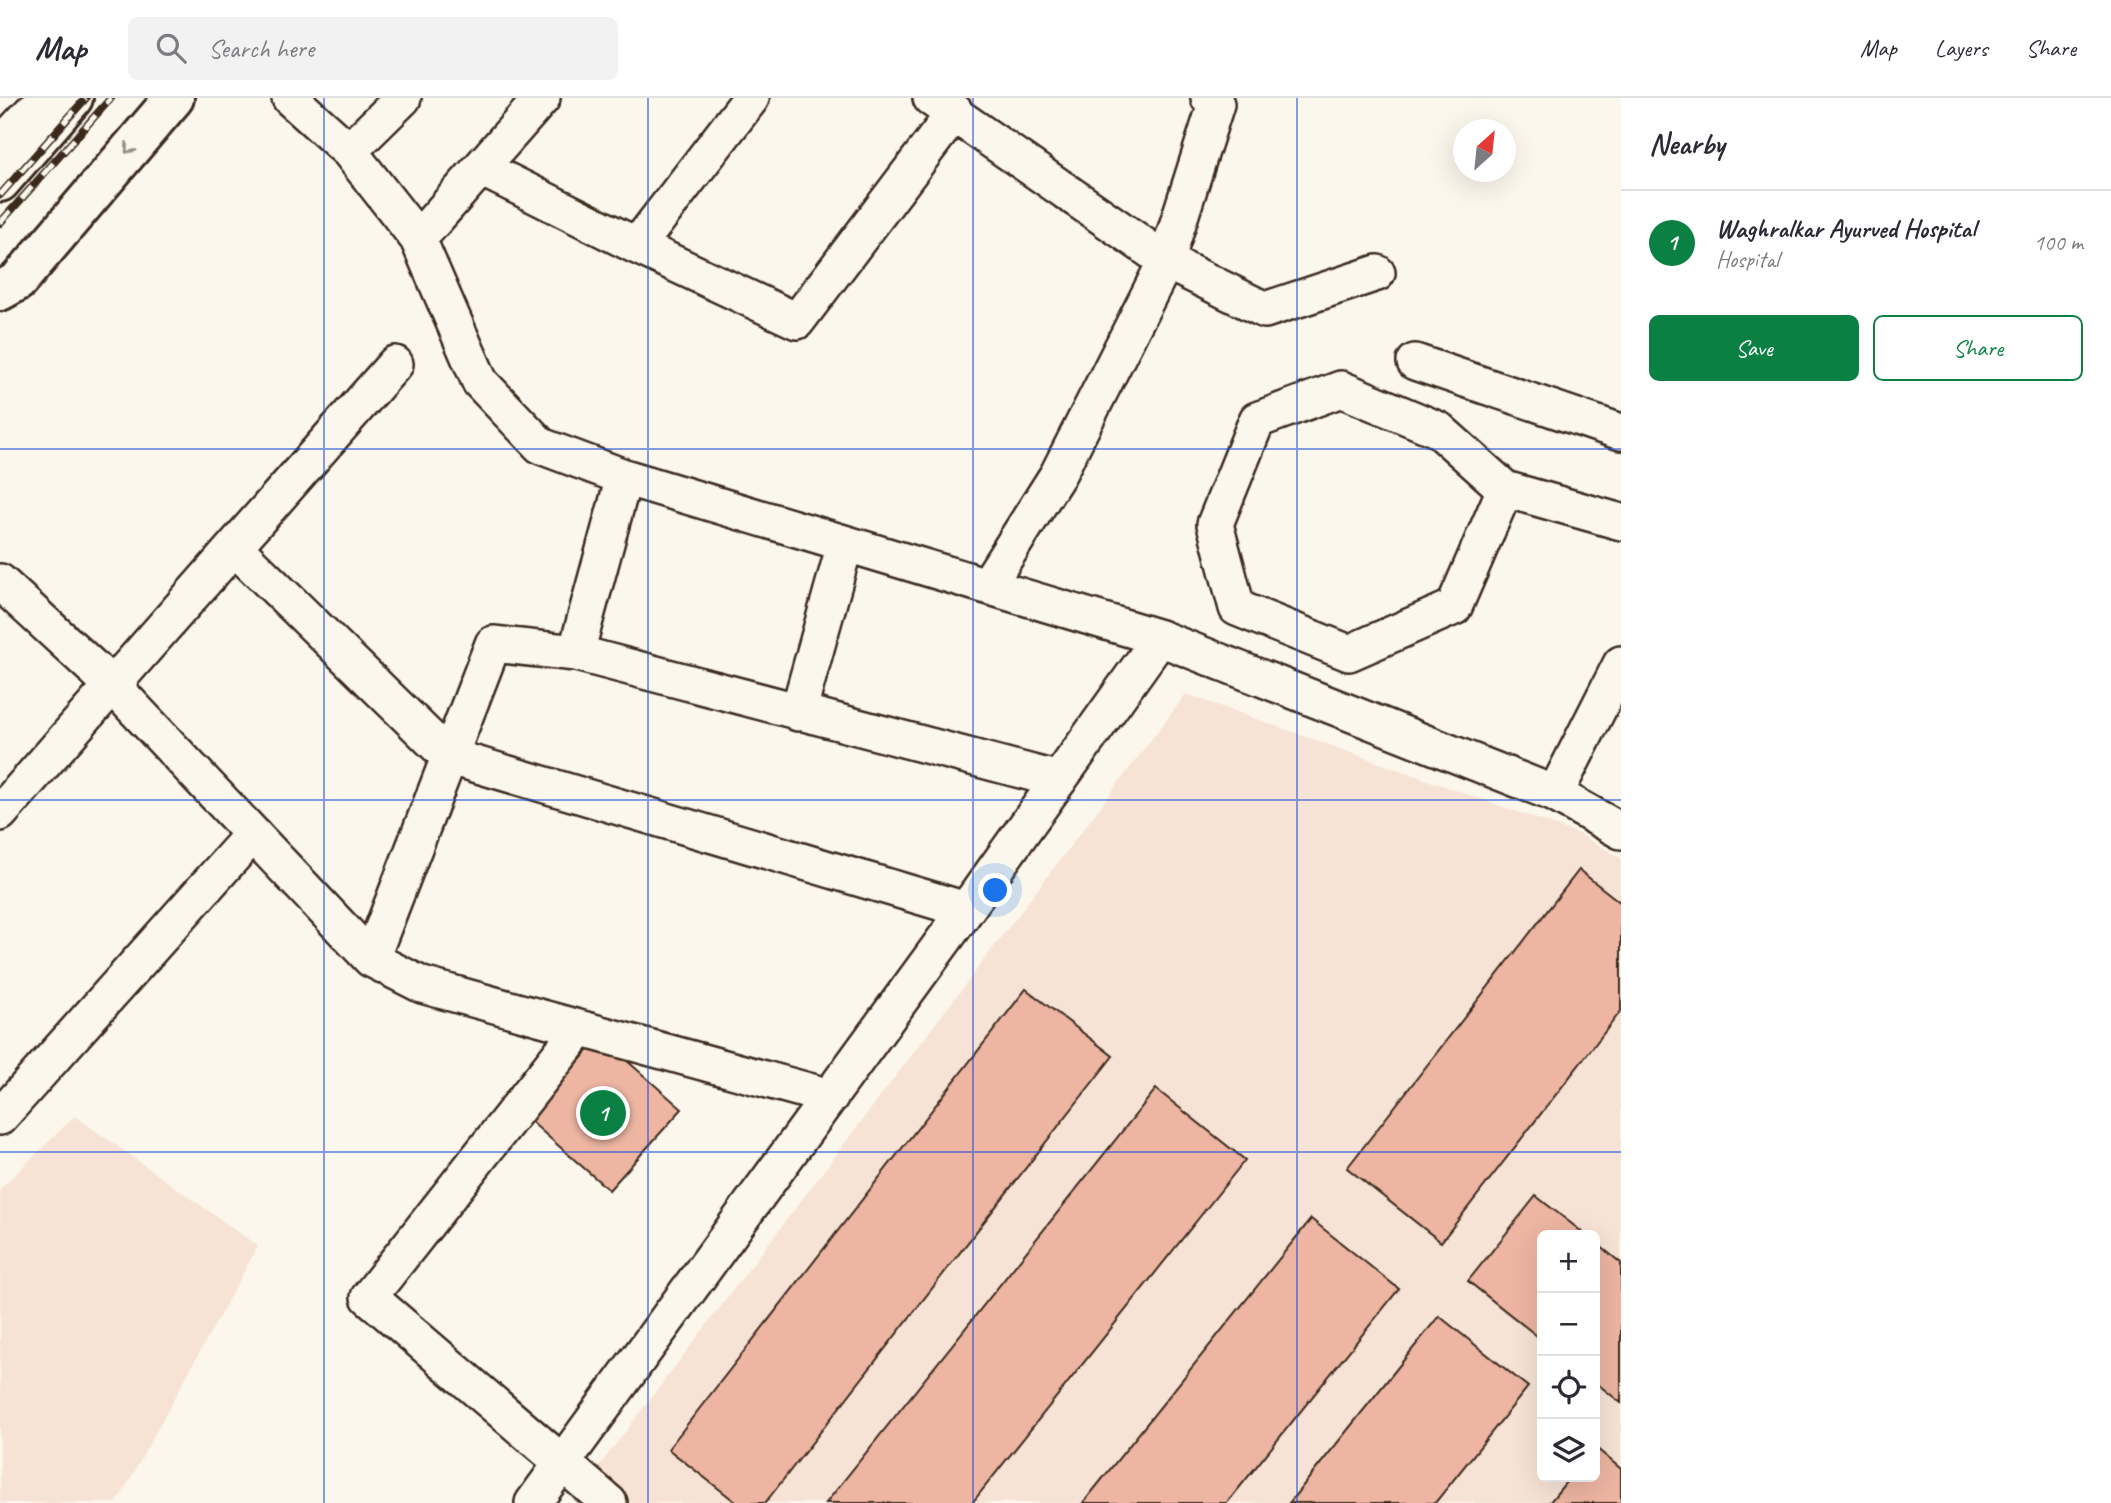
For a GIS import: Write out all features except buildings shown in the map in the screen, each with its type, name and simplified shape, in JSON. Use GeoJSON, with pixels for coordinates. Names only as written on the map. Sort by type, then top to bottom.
{"type":"FeatureCollection","features":[{"type":"Feature","properties":{"kind":"highway"},"geometry":{"type":"LineString","coordinates":[[0,181],[73,98]]}},
{"type":"Feature","properties":{"kind":"highway"},"geometry":{"type":"LineString","coordinates":[[6,291],[174,98]]}},
{"type":"Feature","properties":{"kind":"street"},"geometry":{"type":"LineString","coordinates":[[0,146],[45,98]]}},
{"type":"Feature","properties":{"kind":"street"},"geometry":{"type":"LineString","coordinates":[[290,98],[349,151],[418,239],[480,382],[541,446],[624,477],[1160,638],[1555,794],[1621,831]]}},
{"type":"Feature","properties":{"kind":"street"},"geometry":{"type":"LineString","coordinates":[[349,151],[403,98]]}},
{"type":"Feature","properties":{"kind":"street"},"geometry":{"type":"LineString","coordinates":[[418,239],[542,98]]}},
{"type":"Feature","properties":{"kind":"street"},"geometry":{"type":"LineString","coordinates":[[637,246],[751,98]]}},
{"type":"Feature","properties":{"kind":"street"},"geometry":{"type":"LineString","coordinates":[[987,586],[1058,474],[1166,261],[1223,100]]}},
{"type":"Feature","properties":{"kind":"street"},"geometry":{"type":"LineString","coordinates":[[481,168],[637,246],[797,321],[943,105],[1166,261],[1265,310],[1377,273]]}},
{"type":"Feature","properties":{"kind":"street"},"geometry":{"type":"LineString","coordinates":[[1415,362],[1621,432]]}},
{"type":"Feature","properties":{"kind":"street"},"geometry":{"type":"LineString","coordinates":[[0,813],[114,687],[395,364]]}},
{"type":"Feature","properties":{"kind":"street"},"geometry":{"type":"LineString","coordinates":[[1505,489],[1454,607],[1349,653],[1237,608],[1215,524],[1257,420],[1341,389],[1439,430],[1505,489],[1621,522]]}},
{"type":"Feature","properties":{"kind":"street"},"geometry":{"type":"LineString","coordinates":[[576,653],[624,477]]}},
{"type":"Feature","properties":{"kind":"street"},"geometry":{"type":"LineString","coordinates":[[798,713],[845,544]]}},
{"type":"Feature","properties":{"kind":"street"},"geometry":{"type":"LineString","coordinates":[[234,547],[448,756],[966,911]]}},
{"type":"Feature","properties":{"kind":"street"},"geometry":{"type":"LineString","coordinates":[[0,582],[114,687],[371,959],[422,985],[830,1097]]}},
{"type":"Feature","properties":{"kind":"street"},"geometry":{"type":"LineString","coordinates":[[1258,677],[1277,624]]}},
{"type":"Feature","properties":{"kind":"street"},"geometry":{"type":"LineString","coordinates":[[533,1503],[966,911],[1160,638]]}},
{"type":"Feature","properties":{"kind":"street"},"geometry":{"type":"LineString","coordinates":[[371,959],[493,644],[576,653],[1059,780]]}},
{"type":"Feature","properties":{"kind":"street"},"geometry":{"type":"LineString","coordinates":[[1555,794],[1621,664]]}},
{"type":"Feature","properties":{"kind":"street"},"geometry":{"type":"LineString","coordinates":[[6,1098],[253,834]]}},
{"type":"Feature","properties":{"kind":"street"},"geometry":{"type":"LineString","coordinates":[[580,1029],[369,1297],[609,1503]]}},
{"type":"Feature","properties":{"kind":"shaded area"},"geometry":{"type":"Polygon","coordinates":[[[1186,694],[1579,834],[1621,858],[1621,1503],[631,1503],[594,1473],[1186,694]]]}},
{"type":"Feature","properties":{"kind":"shaded area"},"geometry":{"type":"Polygon","coordinates":[[[75,1116],[258,1246],[117,1503],[0,1503],[0,1189],[75,1116]]]}},
{"type":"Feature","properties":{"kind":"railway"},"geometry":{"type":"LineString","coordinates":[[0,195],[86,98]]}},
{"type":"Feature","properties":{"kind":"railway"},"geometry":{"type":"LineString","coordinates":[[0,223],[111,98]]}},
{"type":"Feature","properties":{"kind":"place","name":"Waghralkar Ayurved Hospital"},"geometry":{"type":"Point","coordinates":[603,1113]}}]}
